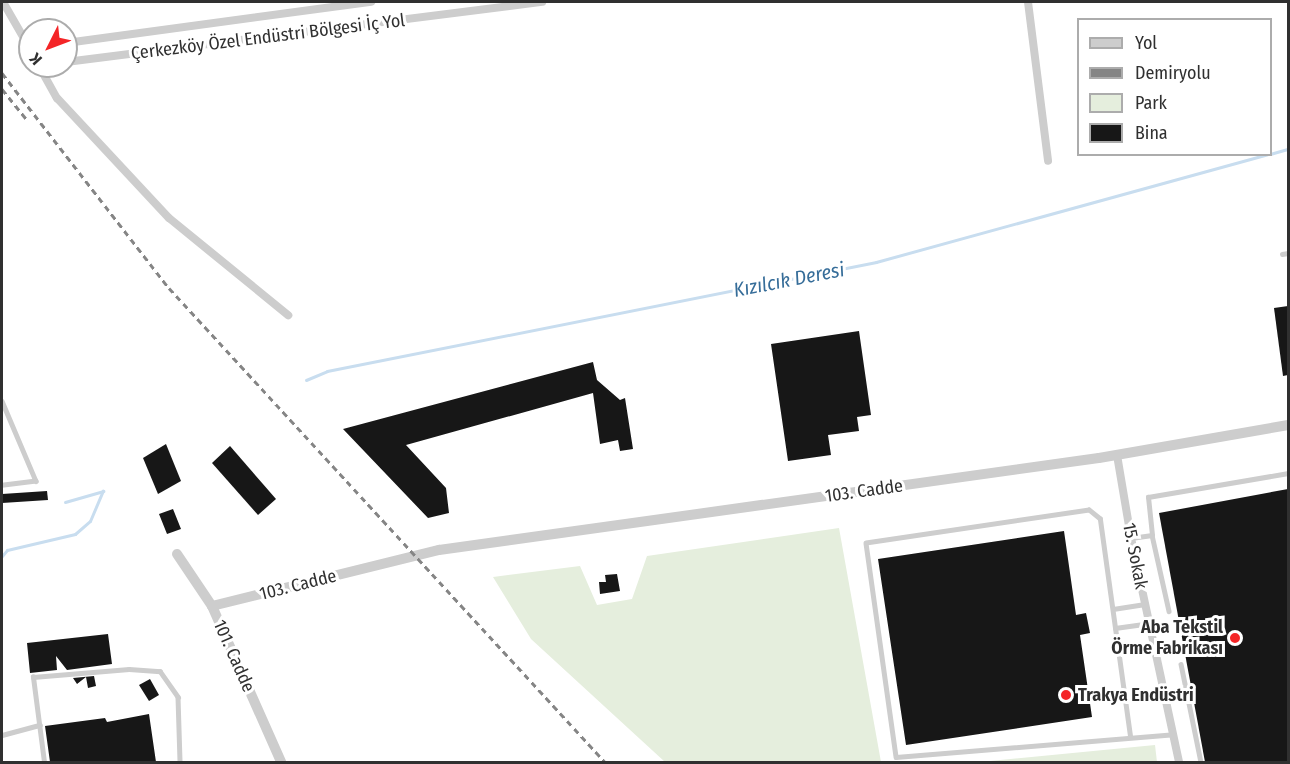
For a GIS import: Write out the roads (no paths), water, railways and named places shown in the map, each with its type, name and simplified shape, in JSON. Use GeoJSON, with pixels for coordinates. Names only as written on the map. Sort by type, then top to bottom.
{"type":"FeatureCollection","features":[{"type":"Feature","properties":{"kind":"street"},"geometry":{"type":"LineString","coordinates":[[3,2],[18,28]]}},
{"type":"Feature","properties":{"kind":"street","name":"Çerkezköy Özel Endüstri Bölgesi İç Yol"},"geometry":{"type":"LineString","coordinates":[[78,41],[370,2]]}},
{"type":"Feature","properties":{"kind":"street","name":"Çerkezköy Özel Endüstri Bölgesi İç Yol"},"geometry":{"type":"LineString","coordinates":[[78,61],[542,2]]}},
{"type":"Feature","properties":{"kind":"street"},"geometry":{"type":"LineString","coordinates":[[1028,2],[1048,161]]}},
{"type":"Feature","properties":{"kind":"street"},"geometry":{"type":"LineString","coordinates":[[46,78],[57,98],[169,218],[288,315]]}},
{"type":"Feature","properties":{"kind":"street","name":"103. Cadde"},"geometry":{"type":"LineString","coordinates":[[212,606],[439,550],[1117,455],[1288,425]]}},
{"type":"Feature","properties":{"kind":"street","name":"15. Sokak"},"geometry":{"type":"LineString","coordinates":[[1117,455],[1131,538],[1179,762]]}},
{"type":"Feature","properties":{"kind":"street","name":"101. Cadde"},"geometry":{"type":"LineString","coordinates":[[177,554],[212,606],[281,762]]}},
{"type":"Feature","properties":{"kind":"lane"},"geometry":{"type":"LineString","coordinates":[[1282,254],[1288,253]]}},
{"type":"Feature","properties":{"kind":"lane"},"geometry":{"type":"LineString","coordinates":[[2,401],[36,481],[2,485]]}},
{"type":"Feature","properties":{"kind":"lane"},"geometry":{"type":"LineString","coordinates":[[1169,611],[1152,536],[1148,497],[1288,473]]}},
{"type":"Feature","properties":{"kind":"lane"},"geometry":{"type":"LineString","coordinates":[[1130,736],[1100,519],[1089,510],[866,543],[896,756],[1173,734]]}},
{"type":"Feature","properties":{"kind":"lane"},"geometry":{"type":"LineString","coordinates":[[1131,538],[1152,536]]}},
{"type":"Feature","properties":{"kind":"lane"},"geometry":{"type":"LineString","coordinates":[[1113,609],[1145,604]]}},
{"type":"Feature","properties":{"kind":"lane"},"geometry":{"type":"LineString","coordinates":[[1115,628],[1149,623]]}},
{"type":"Feature","properties":{"kind":"lane"},"geometry":{"type":"LineString","coordinates":[[1181,664],[1201,762]]}},
{"type":"Feature","properties":{"kind":"lane"},"geometry":{"type":"LineString","coordinates":[[44,762],[33,677],[129,669],[160,671],[178,697],[180,762]]}},
{"type":"Feature","properties":{"kind":"lane"},"geometry":{"type":"LineString","coordinates":[[2,735],[40,726]]}},
{"type":"Feature","properties":{"kind":"waterway","name":"Kızılcık Deresi"},"geometry":{"type":"LineString","coordinates":[[1272,153],[1288,149]]}},
{"type":"Feature","properties":{"kind":"waterway","name":"Kızılcık Deresi"},"geometry":{"type":"LineString","coordinates":[[306,380],[327,371],[876,262],[1260,156]]}},
{"type":"Feature","properties":{"kind":"waterway","name":"Kızılcık Deresi"},"geometry":{"type":"LineString","coordinates":[[65,502],[103,491]]}},
{"type":"Feature","properties":{"kind":"waterway"},"geometry":{"type":"LineString","coordinates":[[2,556],[7,550],[75,534],[90,521],[103,491]]}},
{"type":"Feature","properties":{"kind":"railway"},"geometry":{"type":"LineString","coordinates":[[2,73],[169,288],[605,762]]}},
{"type":"Feature","properties":{"kind":"railway"},"geometry":{"type":"LineString","coordinates":[[2,89],[26,119]]}},
{"type":"Feature","properties":{"kind":"place","name":"Aba Tekstil Örme Fabrikası"},"geometry":{"type":"Point","coordinates":[1235,638]}},
{"type":"Feature","properties":{"kind":"place","name":"Trakya Endüstri"},"geometry":{"type":"Point","coordinates":[1066,695]}}]}
